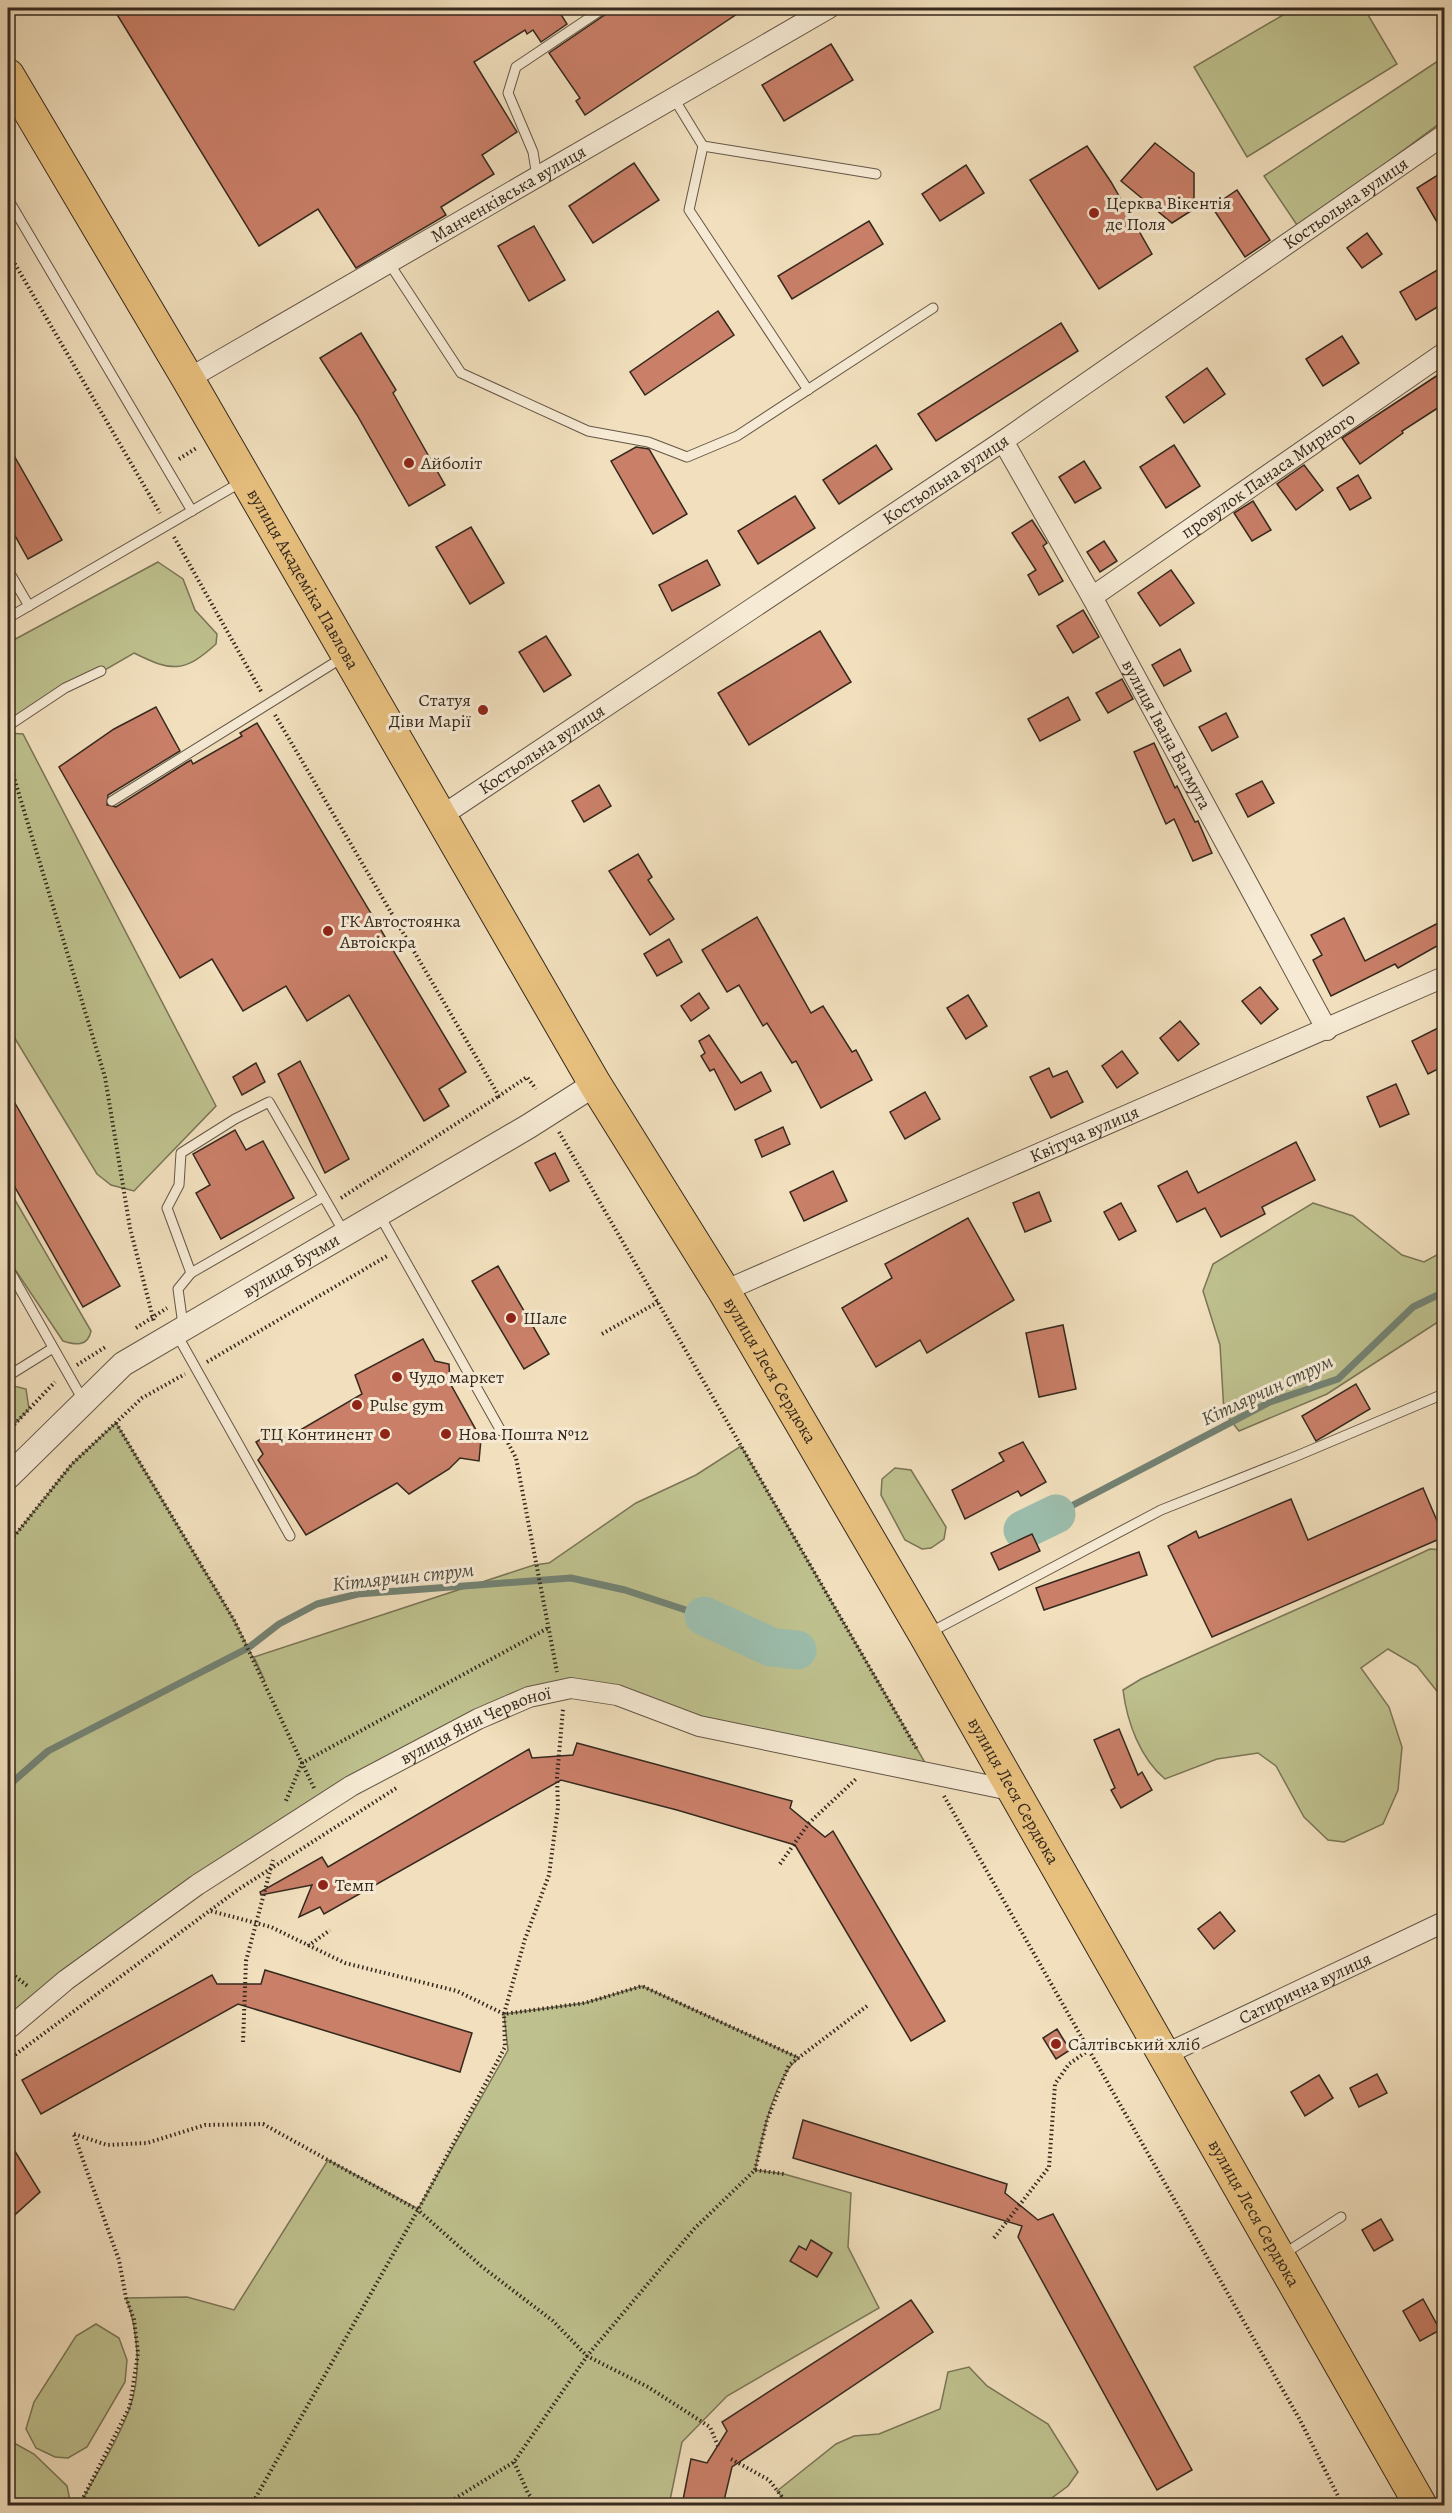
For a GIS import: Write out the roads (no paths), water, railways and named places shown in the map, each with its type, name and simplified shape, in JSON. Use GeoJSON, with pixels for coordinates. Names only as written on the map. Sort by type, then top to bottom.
{"type":"FeatureCollection","features":[{"type":"Feature","properties":{"kind":"main road","name":"вулиця Академіка Павлова"},"geometry":{"type":"LineString","coordinates":[[8,75],[188,379],[595,1084]]}},
{"type":"Feature","properties":{"kind":"main road","name":"вулиця Леся Сердюка"},"geometry":{"type":"LineString","coordinates":[[595,1084],[724,1291],[925,1635],[1421,2505]]}},
{"type":"Feature","properties":{"kind":"street","name":"Манченківська вулиця"},"geometry":{"type":"LineString","coordinates":[[188,379],[829,8]]}},
{"type":"Feature","properties":{"kind":"street","name":"Костьольна вулиця"},"geometry":{"type":"LineString","coordinates":[[440,817],[1003,441],[1444,135]]}},
{"type":"Feature","properties":{"kind":"street","name":"провулок Панаса Мирного"},"geometry":{"type":"LineString","coordinates":[[1092,597],[1444,353]]}},
{"type":"Feature","properties":{"kind":"street","name":"вулиця Івана Багмута"},"geometry":{"type":"LineString","coordinates":[[1003,441],[1092,597],[1327,1030]]}},
{"type":"Feature","properties":{"kind":"street","name":"Квітуча вулиця"},"geometry":{"type":"LineString","coordinates":[[724,1291],[1327,1030],[1444,977]]}},
{"type":"Feature","properties":{"kind":"street","name":"вулиця Бучми"},"geometry":{"type":"LineString","coordinates":[[8,1477],[123,1365],[539,1120],[595,1084]]}},
{"type":"Feature","properties":{"kind":"street","name":"вулиця Яни Червоної"},"geometry":{"type":"LineString","coordinates":[[8,2030],[66,1980],[197,1886],[322,1804],[351,1786],[478,1719],[529,1697],[571,1688],[617,1695],[699,1726],[1015,1791]]}},
{"type":"Feature","properties":{"kind":"street","name":"Сатирична вулиця"},"geometry":{"type":"LineString","coordinates":[[1164,2055],[1444,1922]]}},
{"type":"Feature","properties":{"kind":"lane"},"geometry":{"type":"LineString","coordinates":[[537,177],[533,152],[508,93],[516,67],[603,8]]}},
{"type":"Feature","properties":{"kind":"lane"},"geometry":{"type":"LineString","coordinates":[[673,97],[703,146],[689,210],[808,390]]}},
{"type":"Feature","properties":{"kind":"lane"},"geometry":{"type":"LineString","coordinates":[[703,146],[876,174]]}},
{"type":"Feature","properties":{"kind":"lane"},"geometry":{"type":"LineString","coordinates":[[8,199],[192,511]]}},
{"type":"Feature","properties":{"kind":"lane"},"geometry":{"type":"LineString","coordinates":[[389,263],[461,373],[588,431],[648,442],[687,457],[737,436],[933,308]]}},
{"type":"Feature","properties":{"kind":"lane"},"geometry":{"type":"LineString","coordinates":[[8,618],[245,480]]}},
{"type":"Feature","properties":{"kind":"lane"},"geometry":{"type":"LineString","coordinates":[[8,570],[29,606]]}},
{"type":"Feature","properties":{"kind":"lane"},"geometry":{"type":"LineString","coordinates":[[112,801],[347,655]]}},
{"type":"Feature","properties":{"kind":"lane"},"geometry":{"type":"LineString","coordinates":[[8,726],[64,688],[101,671]]}},
{"type":"Feature","properties":{"kind":"lane"},"geometry":{"type":"LineString","coordinates":[[191,1273],[167,1208],[179,1185],[181,1153],[235,1119],[269,1102],[345,1234]]}},
{"type":"Feature","properties":{"kind":"lane"},"geometry":{"type":"LineString","coordinates":[[290,1536],[173,1335],[178,1289],[191,1273],[323,1197]]}},
{"type":"Feature","properties":{"kind":"lane"},"geometry":{"type":"LineString","coordinates":[[379,1214],[501,1431]]}},
{"type":"Feature","properties":{"kind":"lane"},"geometry":{"type":"LineString","coordinates":[[8,1269],[84,1402]]}},
{"type":"Feature","properties":{"kind":"lane"},"geometry":{"type":"LineString","coordinates":[[8,1376],[53,1348]]}},
{"type":"Feature","properties":{"kind":"lane"},"geometry":{"type":"LineString","coordinates":[[925,1635],[1161,1510],[1441,1395],[1444,1401]]}},
{"type":"Feature","properties":{"kind":"lane"},"geometry":{"type":"LineString","coordinates":[[1280,2257],[1341,2217]]}},
{"type":"Feature","properties":{"kind":"waterway","name":"Кітлярчин струм"},"geometry":{"type":"LineString","coordinates":[[1056,1514],[1270,1402],[1338,1379],[1413,1307],[1444,1292]]}},
{"type":"Feature","properties":{"kind":"waterway"},"geometry":{"type":"LineString","coordinates":[[1023,1530],[1056,1514]]}},
{"type":"Feature","properties":{"kind":"waterway","name":"Кітлярчин струм"},"geometry":{"type":"LineString","coordinates":[[8,1786],[48,1751],[248,1648],[279,1624],[317,1604],[358,1594],[571,1578],[625,1590],[704,1616]]}},
{"type":"Feature","properties":{"kind":"waterway"},"geometry":{"type":"LineString","coordinates":[[704,1616],[771,1647],[797,1650]]}},
{"type":"Feature","properties":{"kind":"place","name":"Церква Вікентія де Поля"},"geometry":{"type":"Point","coordinates":[1094,213]}},
{"type":"Feature","properties":{"kind":"place","name":"Айболіт"},"geometry":{"type":"Point","coordinates":[409,463]}},
{"type":"Feature","properties":{"kind":"place","name":"Статуя Діви Марії"},"geometry":{"type":"Point","coordinates":[483,710]}},
{"type":"Feature","properties":{"kind":"place","name":"ГК Автостоянка Автоіскра"},"geometry":{"type":"Point","coordinates":[328,931]}},
{"type":"Feature","properties":{"kind":"place","name":"Шале"},"geometry":{"type":"Point","coordinates":[511,1318]}},
{"type":"Feature","properties":{"kind":"place","name":"Чудо маркет"},"geometry":{"type":"Point","coordinates":[397,1377]}},
{"type":"Feature","properties":{"kind":"place","name":"Pulse gym"},"geometry":{"type":"Point","coordinates":[357,1405]}},
{"type":"Feature","properties":{"kind":"place","name":"ТЦ Континент"},"geometry":{"type":"Point","coordinates":[385,1434]}},
{"type":"Feature","properties":{"kind":"place","name":"Нова Пошта №12"},"geometry":{"type":"Point","coordinates":[446,1434]}},
{"type":"Feature","properties":{"kind":"place","name":"Темп"},"geometry":{"type":"Point","coordinates":[323,1885]}},
{"type":"Feature","properties":{"kind":"place","name":"Салтівський хліб"},"geometry":{"type":"Point","coordinates":[1056,2044]}}]}
